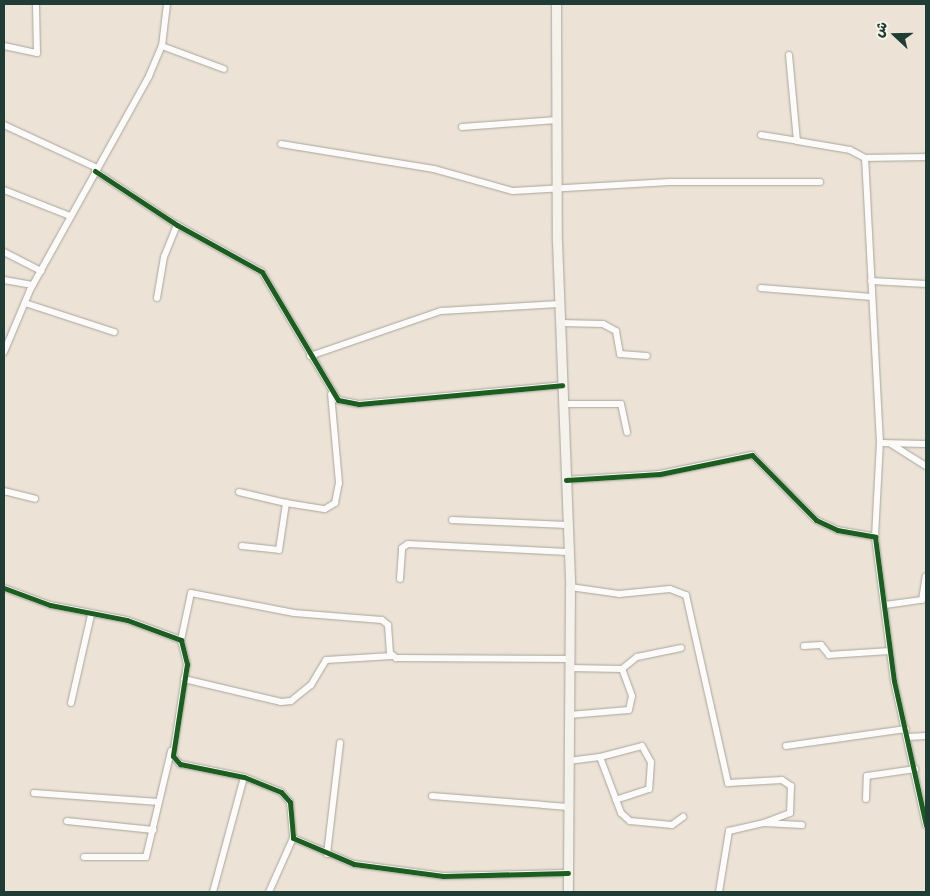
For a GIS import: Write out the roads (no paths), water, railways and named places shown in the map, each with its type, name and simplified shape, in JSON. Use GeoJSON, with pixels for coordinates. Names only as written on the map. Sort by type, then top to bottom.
{"type":"FeatureCollection","features":[{"type":"Feature","properties":{"kind":"main road"},"geometry":{"type":"LineString","coordinates":[[556,4],[559,304],[570,587],[568,892]]}},
{"type":"Feature","properties":{"kind":"street"},"geometry":{"type":"LineString","coordinates":[[4,46],[37,53],[36,4]]}},
{"type":"Feature","properties":{"kind":"street"},"geometry":{"type":"LineString","coordinates":[[4,352],[33,285],[162,46],[166,4]]}},
{"type":"Feature","properties":{"kind":"street"},"geometry":{"type":"LineString","coordinates":[[162,46],[224,69]]}},
{"type":"Feature","properties":{"kind":"street"},"geometry":{"type":"LineString","coordinates":[[789,55],[797,141]]}},
{"type":"Feature","properties":{"kind":"street"},"geometry":{"type":"LineString","coordinates":[[462,127],[557,120]]}},
{"type":"Feature","properties":{"kind":"street"},"geometry":{"type":"LineString","coordinates":[[4,125],[96,169],[177,225],[262,272],[331,394],[339,483],[334,503],[325,509],[286,503],[240,492]]}},
{"type":"Feature","properties":{"kind":"street"},"geometry":{"type":"LineString","coordinates":[[761,135],[850,150],[865,158],[926,157]]}},
{"type":"Feature","properties":{"kind":"street"},"geometry":{"type":"LineString","coordinates":[[281,144],[434,169],[505,190],[557,190],[670,182],[820,182]]}},
{"type":"Feature","properties":{"kind":"street"},"geometry":{"type":"LineString","coordinates":[[865,158],[880,443],[875,537],[890,651],[926,825]]}},
{"type":"Feature","properties":{"kind":"street"},"geometry":{"type":"LineString","coordinates":[[4,190],[70,216]]}},
{"type":"Feature","properties":{"kind":"street"},"geometry":{"type":"LineString","coordinates":[[157,298],[164,257],[177,225]]}},
{"type":"Feature","properties":{"kind":"street"},"geometry":{"type":"LineString","coordinates":[[4,252],[41,271]]}},
{"type":"Feature","properties":{"kind":"street"},"geometry":{"type":"LineString","coordinates":[[4,280],[33,285]]}},
{"type":"Feature","properties":{"kind":"street"},"geometry":{"type":"LineString","coordinates":[[871,281],[926,284]]}},
{"type":"Feature","properties":{"kind":"street"},"geometry":{"type":"LineString","coordinates":[[760,288],[872,296]]}},
{"type":"Feature","properties":{"kind":"street"},"geometry":{"type":"LineString","coordinates":[[25,303],[114,332]]}},
{"type":"Feature","properties":{"kind":"street"},"geometry":{"type":"LineString","coordinates":[[310,356],[441,311],[559,304]]}},
{"type":"Feature","properties":{"kind":"street"},"geometry":{"type":"LineString","coordinates":[[560,323],[603,324],[616,331],[620,354],[647,356]]}},
{"type":"Feature","properties":{"kind":"street"},"geometry":{"type":"LineString","coordinates":[[331,394],[359,404],[562,385]]}},
{"type":"Feature","properties":{"kind":"street"},"geometry":{"type":"LineString","coordinates":[[563,404],[621,404],[627,432]]}},
{"type":"Feature","properties":{"kind":"street"},"geometry":{"type":"LineString","coordinates":[[880,443],[926,444]]}},
{"type":"Feature","properties":{"kind":"street"},"geometry":{"type":"LineString","coordinates":[[891,444],[926,466]]}},
{"type":"Feature","properties":{"kind":"street"},"geometry":{"type":"LineString","coordinates":[[566,480],[652,475],[752,455],[816,520],[837,530],[875,537]]}},
{"type":"Feature","properties":{"kind":"street"},"geometry":{"type":"LineString","coordinates":[[4,490],[36,499]]}},
{"type":"Feature","properties":{"kind":"street"},"geometry":{"type":"LineString","coordinates":[[242,546],[279,550],[286,503]]}},
{"type":"Feature","properties":{"kind":"street"},"geometry":{"type":"LineString","coordinates":[[452,520],[568,525]]}},
{"type":"Feature","properties":{"kind":"street"},"geometry":{"type":"LineString","coordinates":[[400,579],[402,548],[408,544],[568,552]]}},
{"type":"Feature","properties":{"kind":"street"},"geometry":{"type":"LineString","coordinates":[[885,605],[922,600],[926,576]]}},
{"type":"Feature","properties":{"kind":"street"},"geometry":{"type":"LineString","coordinates":[[570,587],[619,594],[670,589],[686,595],[728,783],[782,780],[792,786],[790,813],[764,823],[728,833],[719,892]]}},
{"type":"Feature","properties":{"kind":"street"},"geometry":{"type":"LineString","coordinates":[[4,588],[91,615],[127,620],[181,640],[187,651],[171,751],[154,830],[143,859],[84,857]]}},
{"type":"Feature","properties":{"kind":"street"},"geometry":{"type":"LineString","coordinates":[[181,640],[192,593],[294,613],[382,620],[388,625],[392,656]]}},
{"type":"Feature","properties":{"kind":"street"},"geometry":{"type":"LineString","coordinates":[[71,703],[91,615]]}},
{"type":"Feature","properties":{"kind":"street"},"geometry":{"type":"LineString","coordinates":[[804,646],[821,645],[829,655],[890,651]]}},
{"type":"Feature","properties":{"kind":"street"},"geometry":{"type":"LineString","coordinates":[[184,679],[281,702],[311,685],[326,660],[392,656],[570,663],[622,669],[637,657],[681,648]]}},
{"type":"Feature","properties":{"kind":"street"},"geometry":{"type":"LineString","coordinates":[[569,715],[629,710],[632,696],[622,669]]}},
{"type":"Feature","properties":{"kind":"street"},"geometry":{"type":"LineString","coordinates":[[786,746],[906,729]]}},
{"type":"Feature","properties":{"kind":"street"},"geometry":{"type":"LineString","coordinates":[[908,737],[926,736]]}},
{"type":"Feature","properties":{"kind":"street"},"geometry":{"type":"LineString","coordinates":[[327,854],[340,744]]}},
{"type":"Feature","properties":{"kind":"street"},"geometry":{"type":"LineString","coordinates":[[568,761],[600,757],[642,746],[651,762],[649,789],[616,800]]}},
{"type":"Feature","properties":{"kind":"street"},"geometry":{"type":"LineString","coordinates":[[171,751],[180,764],[244,777],[285,795],[290,802],[292,838],[269,892]]}},
{"type":"Feature","properties":{"kind":"street"},"geometry":{"type":"LineString","coordinates":[[600,757],[616,800],[630,821],[672,825],[683,817]]}},
{"type":"Feature","properties":{"kind":"street"},"geometry":{"type":"LineString","coordinates":[[866,799],[867,776],[915,769]]}},
{"type":"Feature","properties":{"kind":"street"},"geometry":{"type":"LineString","coordinates":[[213,892],[244,777]]}},
{"type":"Feature","properties":{"kind":"street"},"geometry":{"type":"LineString","coordinates":[[34,793],[159,802]]}},
{"type":"Feature","properties":{"kind":"street"},"geometry":{"type":"LineString","coordinates":[[432,796],[568,807]]}},
{"type":"Feature","properties":{"kind":"street"},"geometry":{"type":"LineString","coordinates":[[67,821],[154,830]]}},
{"type":"Feature","properties":{"kind":"street"},"geometry":{"type":"LineString","coordinates":[[764,823],[802,825]]}},
{"type":"Feature","properties":{"kind":"street"},"geometry":{"type":"LineString","coordinates":[[292,838],[354,864],[443,876],[568,873]]}}]}
